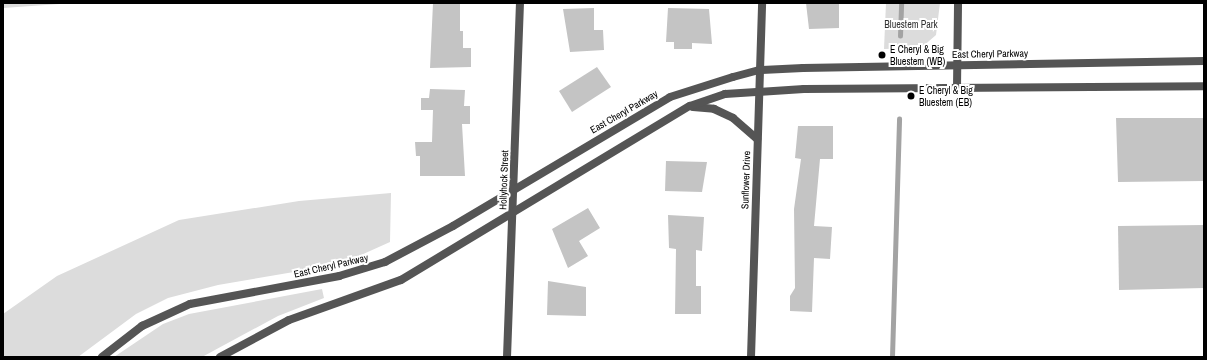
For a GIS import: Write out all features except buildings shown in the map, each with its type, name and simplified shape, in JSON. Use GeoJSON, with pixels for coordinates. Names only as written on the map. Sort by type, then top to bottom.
{"type":"FeatureCollection","features":[{"type":"Feature","properties":{"kind":"street","name":"Hollyhock Street"},"geometry":{"type":"LineString","coordinates":[[507,357],[520,3]]}},
{"type":"Feature","properties":{"kind":"street","name":"Sunflower Drive"},"geometry":{"type":"LineString","coordinates":[[750,357],[762,3]]}},
{"type":"Feature","properties":{"kind":"street"},"geometry":{"type":"LineString","coordinates":[[957,88],[958,3]]}},
{"type":"Feature","properties":{"kind":"street","name":"East Cheryl Parkway"},"geometry":{"type":"LineString","coordinates":[[102,357],[142,326],[190,304],[339,276],[385,262],[670,96],[760,70],[957,64],[1204,61]]}},
{"type":"Feature","properties":{"kind":"street"},"geometry":{"type":"LineString","coordinates":[[220,357],[289,320],[401,280],[513,214],[690,106],[725,94],[759,91],[1204,86]]}},
{"type":"Feature","properties":{"kind":"street"},"geometry":{"type":"LineString","coordinates":[[690,106],[714,109],[733,118],[757,139]]}},
{"type":"Feature","properties":{"kind":"green space"},"geometry":{"type":"Polygon","coordinates":[[[3,3],[74,3],[3,8],[3,3]]]}},
{"type":"Feature","properties":{"kind":"green space","name":"Bluestem Park"},"geometry":{"type":"Polygon","coordinates":[[[886,3],[940,3],[936,35],[921,48],[884,49],[886,3]]]}},
{"type":"Feature","properties":{"kind":"green space"},"geometry":{"type":"Polygon","coordinates":[[[391,193],[390,242],[341,264],[218,285],[168,298],[136,314],[78,357],[3,357],[3,314],[57,276],[179,220],[299,201],[391,193]]]}},
{"type":"Feature","properties":{"kind":"green space"},"geometry":{"type":"Polygon","coordinates":[[[322,289],[324,298],[278,316],[202,357],[114,357],[163,324],[189,314],[322,289]]]}},
{"type":"Feature","properties":{"kind":"waterway"},"geometry":{"type":"LineString","coordinates":[[900,36],[901,3]]}},
{"type":"Feature","properties":{"kind":"waterway"},"geometry":{"type":"LineString","coordinates":[[892,357],[899,119]]}},
{"type":"Feature","properties":{"kind":"place","name":"E Cheryl & Big Bluestem (WB)"},"geometry":{"type":"Point","coordinates":[882,55]}},
{"type":"Feature","properties":{"kind":"place","name":"E Cheryl & Big Bluestem (EB)"},"geometry":{"type":"Point","coordinates":[911,96]}}]}
